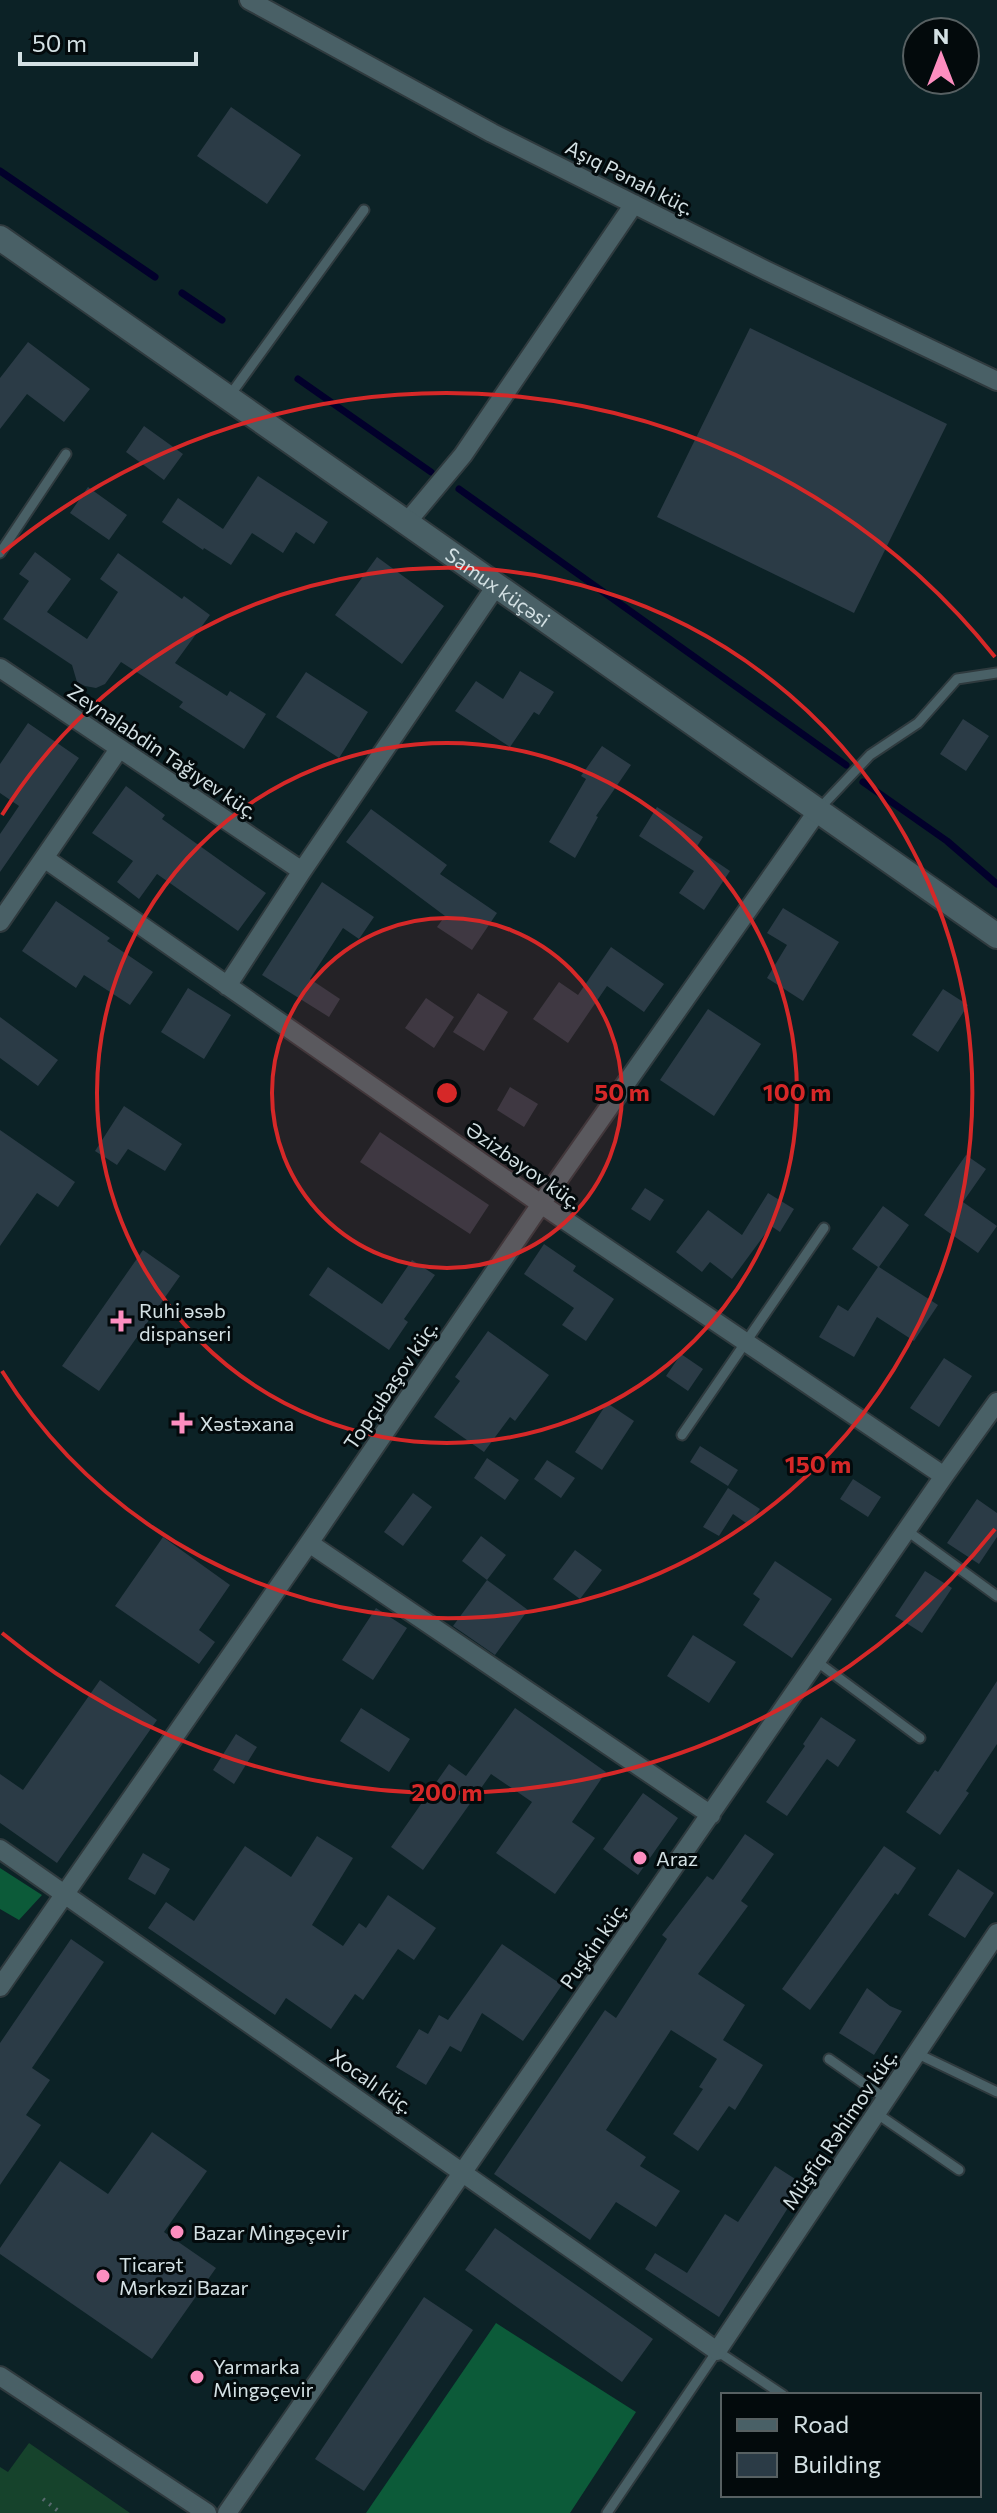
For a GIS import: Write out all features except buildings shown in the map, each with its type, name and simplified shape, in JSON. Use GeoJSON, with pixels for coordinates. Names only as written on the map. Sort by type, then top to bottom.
{"type":"FeatureCollection","features":[{"type":"Feature","properties":{"kind":"main road","name":"Samux küçəsi"},"geometry":{"type":"LineString","coordinates":[[0,238],[997,936]]}},
{"type":"Feature","properties":{"kind":"street","name":"Aşıq Pənah küç."},"geometry":{"type":"LineString","coordinates":[[249,0],[492,133],[765,270],[997,381]]}},
{"type":"Feature","properties":{"kind":"street"},"geometry":{"type":"LineString","coordinates":[[407,522],[463,455],[634,204]]}},
{"type":"Feature","properties":{"kind":"street"},"geometry":{"type":"LineString","coordinates":[[227,986],[496,586]]}},
{"type":"Feature","properties":{"kind":"street","name":"Zeynalabdin Tağıyev küç."},"geometry":{"type":"LineString","coordinates":[[0,668],[302,871]]}},
{"type":"Feature","properties":{"kind":"street"},"geometry":{"type":"LineString","coordinates":[[0,922],[119,749]]}},
{"type":"Feature","properties":{"kind":"street","name":"Topçubaşov küç."},"geometry":{"type":"LineString","coordinates":[[0,1987],[541,1204],[819,809]]}},
{"type":"Feature","properties":{"kind":"street","name":"Əzizbəyov küç."},"geometry":{"type":"LineString","coordinates":[[44,858],[541,1204],[944,1476]]}},
{"type":"Feature","properties":{"kind":"street","name":"Puşkin küç."},"geometry":{"type":"LineString","coordinates":[[227,2513],[997,1402]]}},
{"type":"Feature","properties":{"kind":"street"},"geometry":{"type":"LineString","coordinates":[[309,1543],[711,1815]]}},
{"type":"Feature","properties":{"kind":"street","name":"Xocalı küç."},"geometry":{"type":"LineString","coordinates":[[0,1849],[717,2351]]}},
{"type":"Feature","properties":{"kind":"street","name":"Müşfiq Rəhimov küç."},"geometry":{"type":"LineString","coordinates":[[717,2351],[997,1933]]}},
{"type":"Feature","properties":{"kind":"street"},"geometry":{"type":"LineString","coordinates":[[0,2376],[207,2513]]}},
{"type":"Feature","properties":{"kind":"lane"},"geometry":{"type":"LineString","coordinates":[[228,398],[364,210]]}},
{"type":"Feature","properties":{"kind":"lane"},"geometry":{"type":"LineString","coordinates":[[0,553],[66,454]]}},
{"type":"Feature","properties":{"kind":"lane"},"geometry":{"type":"LineString","coordinates":[[819,809],[870,755],[918,723],[957,679],[997,673]]}},
{"type":"Feature","properties":{"kind":"lane"},"geometry":{"type":"LineString","coordinates":[[682,1435],[824,1228]]}},
{"type":"Feature","properties":{"kind":"lane"},"geometry":{"type":"LineString","coordinates":[[906,1530],[997,1596]]}},
{"type":"Feature","properties":{"kind":"lane"},"geometry":{"type":"LineString","coordinates":[[816,1661],[920,1738]]}},
{"type":"Feature","properties":{"kind":"lane"},"geometry":{"type":"LineString","coordinates":[[916,2053],[997,2092]]}},
{"type":"Feature","properties":{"kind":"lane"},"geometry":{"type":"LineString","coordinates":[[829,2059],[959,2170]]}},
{"type":"Feature","properties":{"kind":"lane"},"geometry":{"type":"LineString","coordinates":[[607,2513],[717,2351],[780,2393]]}},
{"type":"Feature","properties":{"kind":"path"},"geometry":{"type":"LineString","coordinates":[[43,2499],[61,2513]]}},
{"type":"Feature","properties":{"kind":"green space"},"geometry":{"type":"Polygon","coordinates":[[[0,1868],[42,1895],[19,1920],[0,1909],[0,1868]]]}},
{"type":"Feature","properties":{"kind":"green space"},"geometry":{"type":"Polygon","coordinates":[[[496,2323],[636,2412],[570,2513],[366,2513],[496,2323]]]}},
{"type":"Feature","properties":{"kind":"green space"},"geometry":{"type":"Polygon","coordinates":[[[29,2443],[130,2513],[0,2513],[0,2467],[8,2472],[29,2443]]]}},
{"type":"Feature","properties":{"kind":"waterway"},"geometry":{"type":"LineString","coordinates":[[0,171],[155,277]]}},
{"type":"Feature","properties":{"kind":"waterway"},"geometry":{"type":"LineString","coordinates":[[182,293],[222,320]]}},
{"type":"Feature","properties":{"kind":"waterway"},"geometry":{"type":"LineString","coordinates":[[298,379],[431,472]]}},
{"type":"Feature","properties":{"kind":"waterway"},"geometry":{"type":"LineString","coordinates":[[459,489],[846,765]]}},
{"type":"Feature","properties":{"kind":"waterway"},"geometry":{"type":"LineString","coordinates":[[863,782],[947,841],[997,884]]}},
{"type":"Feature","properties":{"kind":"place","name":"Ruhi əsəb dispanseri"},"geometry":{"type":"Point","coordinates":[121,1321]}},
{"type":"Feature","properties":{"kind":"place","name":"Xəstəxana"},"geometry":{"type":"Point","coordinates":[182,1423]}},
{"type":"Feature","properties":{"kind":"place","name":"Araz"},"geometry":{"type":"Point","coordinates":[640,1858]}},
{"type":"Feature","properties":{"kind":"place","name":"Bazar Mingəçevir"},"geometry":{"type":"Point","coordinates":[177,2232]}},
{"type":"Feature","properties":{"kind":"place","name":"Ticarət Mərkəzi Bazar"},"geometry":{"type":"Point","coordinates":[103,2276]}},
{"type":"Feature","properties":{"kind":"place","name":"Yarmarka Mingəçevir"},"geometry":{"type":"Point","coordinates":[197,2377]}}]}
